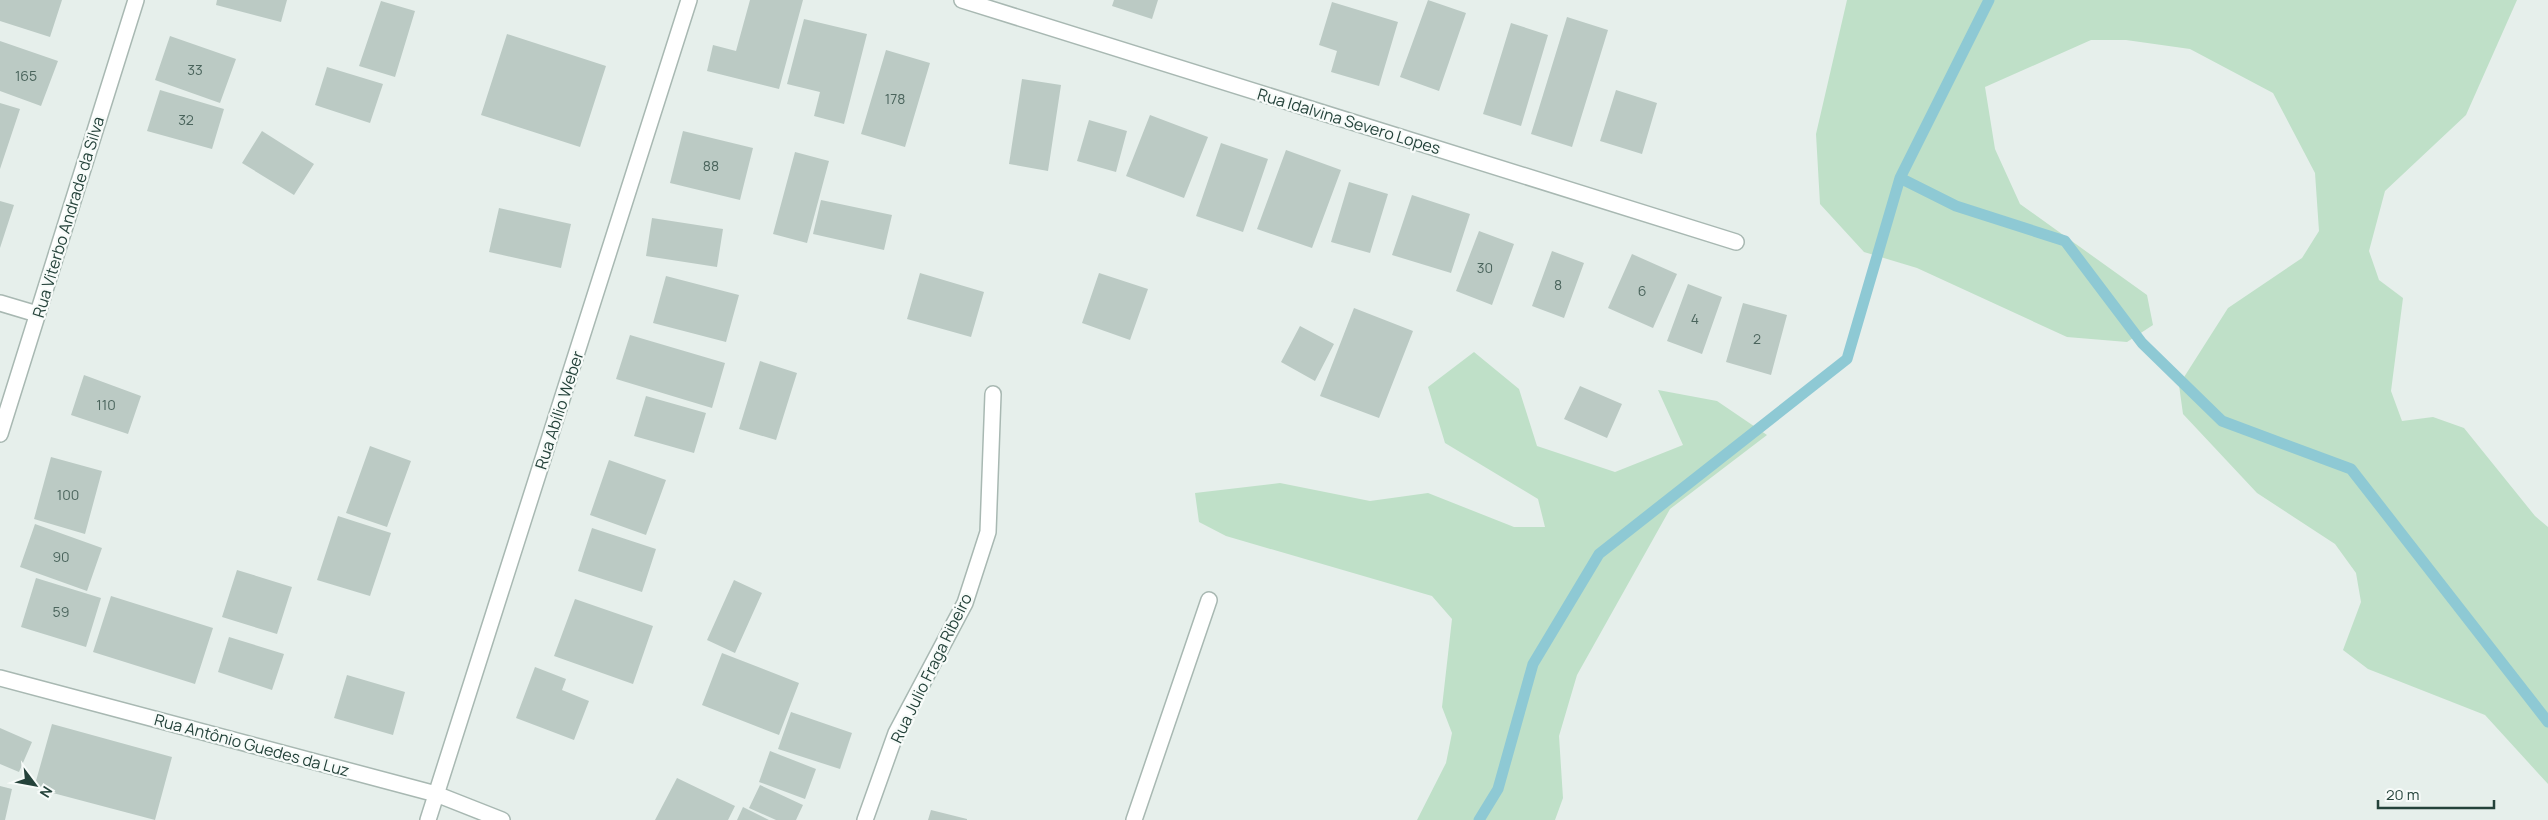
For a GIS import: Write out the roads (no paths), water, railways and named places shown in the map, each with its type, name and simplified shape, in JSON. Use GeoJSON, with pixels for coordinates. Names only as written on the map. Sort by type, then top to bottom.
{"type":"FeatureCollection","features":[{"type":"Feature","properties":{"kind":"street","name":"Rua Viterbo Andrade da Silva"},"geometry":{"type":"LineString","coordinates":[[0,434],[136,0]]}},
{"type":"Feature","properties":{"kind":"street","name":"Rua Abílio Weber"},"geometry":{"type":"LineString","coordinates":[[428,820],[689,0]]}},
{"type":"Feature","properties":{"kind":"street","name":"Rua Idalvina Severo Lopes"},"geometry":{"type":"LineString","coordinates":[[962,0],[1736,242]]}},
{"type":"Feature","properties":{"kind":"street"},"geometry":{"type":"LineString","coordinates":[[0,303],[37,314]]}},
{"type":"Feature","properties":{"kind":"street","name":"Rua Julio Fraga Ribeiro"},"geometry":{"type":"LineString","coordinates":[[865,820],[896,733],[965,602],[988,532],[993,394]]}},
{"type":"Feature","properties":{"kind":"street"},"geometry":{"type":"LineString","coordinates":[[1134,820],[1209,600]]}},
{"type":"Feature","properties":{"kind":"street","name":"Rua Antônio Guedes da Luz"},"geometry":{"type":"LineString","coordinates":[[0,678],[436,794],[502,820]]}},
{"type":"Feature","properties":{"kind":"waterway"},"geometry":{"type":"LineString","coordinates":[[1479,820],[1498,789],[1533,664],[1599,554],[1847,359],[1900,178],[1989,0]]}},
{"type":"Feature","properties":{"kind":"waterway"},"geometry":{"type":"LineString","coordinates":[[1900,178],[1956,206],[2065,241],[2142,343],[2222,421],[2351,469],[2548,722]]}}]}
